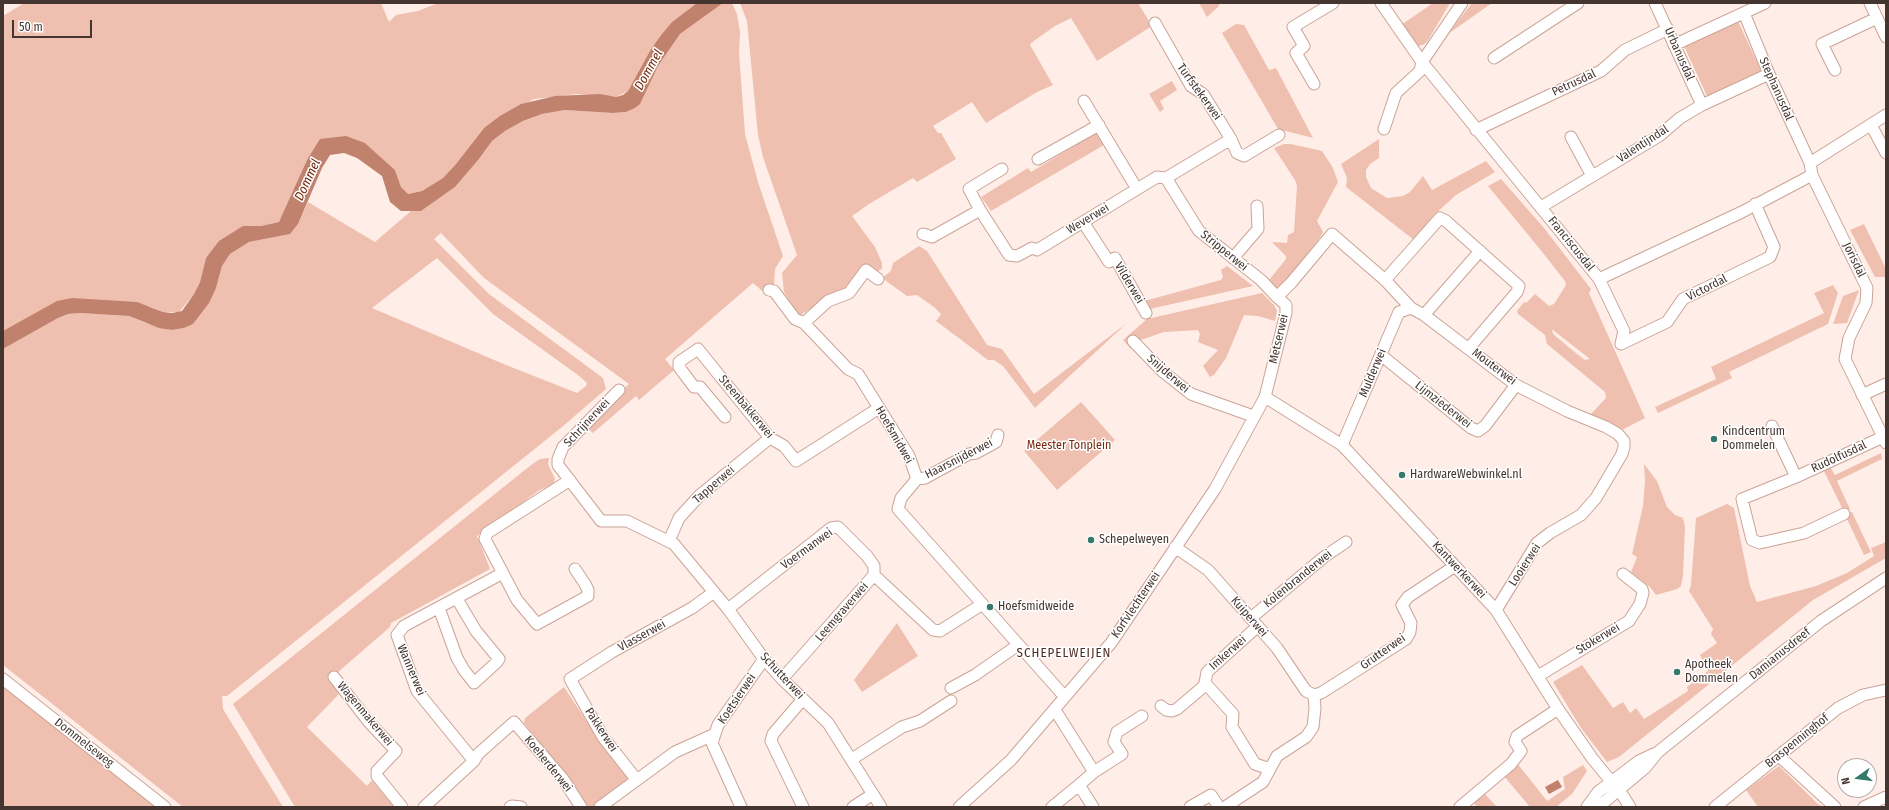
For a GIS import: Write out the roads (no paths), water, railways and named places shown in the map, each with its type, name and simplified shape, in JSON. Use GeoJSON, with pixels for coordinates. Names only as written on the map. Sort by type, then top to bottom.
{"type":"FeatureCollection","features":[{"type":"Feature","properties":{"kind":"street"},"geometry":{"type":"LineString","coordinates":[[1314,84],[1296,53],[1304,46],[1293,27],[1333,3]]}},
{"type":"Feature","properties":{"kind":"street","name":"Franciscusdal"},"geometry":{"type":"LineString","coordinates":[[1381,3],[1422,62],[1599,279],[1742,212],[1812,175]]}},
{"type":"Feature","properties":{"kind":"street"},"geometry":{"type":"LineString","coordinates":[[1384,129],[1396,93],[1420,71],[1422,62],[1462,3]]}},
{"type":"Feature","properties":{"kind":"street"},"geometry":{"type":"LineString","coordinates":[[1494,58],[1578,3]]}},
{"type":"Feature","properties":{"kind":"street","name":"Urbanusdal"},"geometry":{"type":"LineString","coordinates":[[1655,3],[1702,105]]}},
{"type":"Feature","properties":{"kind":"street"},"geometry":{"type":"LineString","coordinates":[[1674,45],[1765,3]]}},
{"type":"Feature","properties":{"kind":"street"},"geometry":{"type":"LineString","coordinates":[[1870,3],[1886,37]]}},
{"type":"Feature","properties":{"kind":"street","name":"Stephanusdal"},"geometry":{"type":"LineString","coordinates":[[1744,13],[1769,74],[1810,163]]}},
{"type":"Feature","properties":{"kind":"street"},"geometry":{"type":"LineString","coordinates":[[1835,70],[1822,44],[1877,18]]}},
{"type":"Feature","properties":{"kind":"street","name":"Turfstekerwei"},"geometry":{"type":"LineString","coordinates":[[1155,23],[1191,86],[1203,94],[1231,140],[1237,153],[1244,156],[1279,135]]}},
{"type":"Feature","properties":{"kind":"street","name":"Petrusdal"},"geometry":{"type":"LineString","coordinates":[[1476,130],[1601,70],[1625,50],[1668,29]]}},
{"type":"Feature","properties":{"kind":"street","name":"Valentijndal"},"geometry":{"type":"LineString","coordinates":[[1541,207],[1659,136],[1680,118],[1702,105],[1769,74]]}},
{"type":"Feature","properties":{"kind":"street"},"geometry":{"type":"LineString","coordinates":[[1084,101],[1137,189]]}},
{"type":"Feature","properties":{"kind":"street"},"geometry":{"type":"LineString","coordinates":[[1810,163],[1886,115]]}},
{"type":"Feature","properties":{"kind":"street"},"geometry":{"type":"LineString","coordinates":[[1038,159],[1099,125]]}},
{"type":"Feature","properties":{"kind":"street"},"geometry":{"type":"LineString","coordinates":[[1872,125],[1886,153]]}},
{"type":"Feature","properties":{"kind":"street"},"geometry":{"type":"LineString","coordinates":[[1571,137],[1592,176]]}},
{"type":"Feature","properties":{"kind":"street","name":"Weverwei"},"geometry":{"type":"LineString","coordinates":[[980,210],[1009,255],[1017,256],[1032,248],[1037,250],[1157,177],[1166,178],[1231,140]]}},
{"type":"Feature","properties":{"kind":"street","name":"Jorisdal"},"geometry":{"type":"LineString","coordinates":[[1810,163],[1812,175],[1867,288],[1866,303],[1849,338],[1845,359],[1862,395]]}},
{"type":"Feature","properties":{"kind":"street"},"geometry":{"type":"LineString","coordinates":[[923,234],[932,237],[980,210],[969,189],[1002,168]]}},
{"type":"Feature","properties":{"kind":"street","name":"Stripperwei"},"geometry":{"type":"LineString","coordinates":[[1166,178],[1199,231],[1261,280],[1277,296]]}},
{"type":"Feature","properties":{"kind":"street","name":"Victordal"},"geometry":{"type":"LineString","coordinates":[[1599,279],[1624,331],[1621,344],[1667,322],[1683,299],[1770,257],[1774,247],[1755,204]]}},
{"type":"Feature","properties":{"kind":"street"},"geometry":{"type":"LineString","coordinates":[[1233,258],[1258,229],[1257,206]]}},
{"type":"Feature","properties":{"kind":"street"},"geometry":{"type":"LineString","coordinates":[[1385,280],[1440,218],[1518,286],[1517,292],[1469,348]]}},
{"type":"Feature","properties":{"kind":"street","name":"Vilderwei"},"geometry":{"type":"LineString","coordinates":[[1083,222],[1109,262],[1115,258],[1146,313]]}},
{"type":"Feature","properties":{"kind":"street","name":"Mouterwei"},"geometry":{"type":"LineString","coordinates":[[1332,234],[1385,280],[1411,308],[1424,314],[1516,385],[1567,411],[1606,427],[1618,434]]}},
{"type":"Feature","properties":{"kind":"street","name":"Metserwei"},"geometry":{"type":"LineString","coordinates":[[1265,397],[1286,313],[1286,305],[1277,296],[1291,283],[1332,234]]}},
{"type":"Feature","properties":{"kind":"street"},"geometry":{"type":"LineString","coordinates":[[1424,314],[1480,252]]}},
{"type":"Feature","properties":{"kind":"street"},"geometry":{"type":"LineString","coordinates":[[804,324],[828,301],[849,293],[866,270],[878,279]]}},
{"type":"Feature","properties":{"kind":"street","name":"Hoefsmidwei"},"geometry":{"type":"LineString","coordinates":[[769,290],[774,292],[795,319],[804,324],[848,369],[858,374],[909,456],[917,479],[901,498],[898,509],[981,605],[1065,697]]}},
{"type":"Feature","properties":{"kind":"street","name":"Mulderwei"},"geometry":{"type":"LineString","coordinates":[[1342,445],[1399,312],[1411,308]]}},
{"type":"Feature","properties":{"kind":"street","name":"Snijderwei"},"geometry":{"type":"LineString","coordinates":[[1133,341],[1162,371],[1192,394],[1253,416]]}},
{"type":"Feature","properties":{"kind":"street","name":"Steenbakkerwei"},"geometry":{"type":"LineString","coordinates":[[725,417],[700,387],[694,387],[679,367],[679,362],[698,349],[770,438],[784,446],[796,461],[879,408]]}},
{"type":"Feature","properties":{"kind":"street","name":"Lijmziederwei"},"geometry":{"type":"LineString","coordinates":[[1381,355],[1471,428],[1478,431],[1485,426],[1516,385]]}},
{"type":"Feature","properties":{"kind":"street"},"geometry":{"type":"LineString","coordinates":[[1884,440],[1862,395],[1886,384]]}},
{"type":"Feature","properties":{"kind":"street","name":"Schrijnerwei"},"geometry":{"type":"LineString","coordinates":[[570,480],[558,465],[558,459],[563,446],[619,390]]}},
{"type":"Feature","properties":{"kind":"street","name":"Korfvlechterwei"},"geometry":{"type":"LineString","coordinates":[[959,807],[1011,760],[1055,710],[1111,642],[1215,489],[1253,416],[1265,397]]}},
{"type":"Feature","properties":{"kind":"street","name":"Kantwerkerwei"},"geometry":{"type":"LineString","coordinates":[[1265,397],[1342,445],[1496,610],[1558,709],[1592,758],[1630,807]]}},
{"type":"Feature","properties":{"kind":"street","name":"Rudolfusdal"},"geometry":{"type":"LineString","coordinates":[[1772,426],[1796,477]]}},
{"type":"Feature","properties":{"kind":"street","name":"Looierwei"},"geometry":{"type":"LineString","coordinates":[[1496,610],[1537,543],[1550,533],[1581,515],[1596,498],[1624,448],[1624,442],[1618,434]]}},
{"type":"Feature","properties":{"kind":"street","name":"Haarsnijderwei"},"geometry":{"type":"LineString","coordinates":[[917,479],[925,478],[969,454],[976,453],[996,442],[998,435]]}},
{"type":"Feature","properties":{"kind":"street","name":"Tapperwei"},"geometry":{"type":"LineString","coordinates":[[669,541],[679,518],[700,495],[770,438]]}},
{"type":"Feature","properties":{"kind":"street","name":"Rudolfusdal"},"geometry":{"type":"LineString","coordinates":[[1844,514],[1804,533],[1760,543],[1752,540],[1742,499],[1884,440]]}},
{"type":"Feature","properties":{"kind":"street"},"geometry":{"type":"LineString","coordinates":[[570,480],[487,532],[485,539],[517,600],[537,624],[588,596],[588,590],[575,569]]}},
{"type":"Feature","properties":{"kind":"street","name":"Schutterwei"},"geometry":{"type":"LineString","coordinates":[[570,480],[601,521],[627,521],[674,544],[728,609],[764,659],[782,680],[828,723],[881,807]]}},
{"type":"Feature","properties":{"kind":"street","name":"Voermanwei"},"geometry":{"type":"LineString","coordinates":[[728,609],[831,528],[838,527],[867,556],[874,566],[874,575]]}},
{"type":"Feature","properties":{"kind":"street","name":"Kolenbranderwei"},"geometry":{"type":"LineString","coordinates":[[1254,622],[1324,557],[1346,542]]}},
{"type":"Feature","properties":{"kind":"street","name":"Kuiperwei"},"geometry":{"type":"LineString","coordinates":[[1175,547],[1208,570],[1277,648],[1306,691],[1314,695]]}},
{"type":"Feature","properties":{"kind":"street","name":"Grutterwei"},"geometry":{"type":"LineString","coordinates":[[1314,695],[1321,693],[1406,639],[1410,632],[1411,623],[1402,605],[1408,597],[1455,566]]}},
{"type":"Feature","properties":{"kind":"street","name":"Wannerwei"},"geometry":{"type":"LineString","coordinates":[[474,761],[417,691],[397,635],[404,626],[503,574]]}},
{"type":"Feature","properties":{"kind":"street","name":"Stokerwei"},"geometry":{"type":"LineString","coordinates":[[1538,676],[1629,621],[1640,604],[1644,593],[1642,589],[1623,574]]}},
{"type":"Feature","properties":{"kind":"street","name":"Leemgraverwei"},"geometry":{"type":"LineString","coordinates":[[782,680],[874,575],[933,630],[940,631],[981,605]]}},
{"type":"Feature","properties":{"kind":"street","name":"Damianusdreef"},"geometry":{"type":"LineString","coordinates":[[1593,807],[1603,802],[1615,786],[1640,761],[1658,752],[1821,621],[1868,592],[1886,578]]}},
{"type":"Feature","properties":{"kind":"street","name":"Damianusdreef"},"geometry":{"type":"LineString","coordinates":[[1868,592],[1886,584]]}},
{"type":"Feature","properties":{"kind":"street","name":"Vlasserwei"},"geometry":{"type":"LineString","coordinates":[[570,679],[612,652],[692,608],[714,592]]}},
{"type":"Feature","properties":{"kind":"street"},"geometry":{"type":"LineString","coordinates":[[439,608],[457,658],[474,683],[499,659],[476,631],[456,599]]}},
{"type":"Feature","properties":{"kind":"street","name":"Imkerwei"},"geometry":{"type":"LineString","coordinates":[[1162,706],[1166,710],[1172,711],[1178,709],[1203,687],[1207,672],[1254,622]]}},
{"type":"Feature","properties":{"kind":"street"},"geometry":{"type":"LineString","coordinates":[[951,688],[975,675],[1018,645]]}},
{"type":"Feature","properties":{"kind":"street","name":"Koetsierwei"},"geometry":{"type":"LineString","coordinates":[[741,807],[712,743],[718,725],[764,659]]}},
{"type":"Feature","properties":{"kind":"street","name":"Wagenmakerwei"},"geometry":{"type":"LineString","coordinates":[[334,677],[368,721],[396,751],[377,771],[377,776],[402,807]]}},
{"type":"Feature","properties":{"kind":"street","name":"Dommelseweg"},"geometry":{"type":"LineString","coordinates":[[3,679],[165,807]]}},
{"type":"Feature","properties":{"kind":"street","name":"Pakkerwei"},"geometry":{"type":"LineString","coordinates":[[570,679],[604,737],[636,779]]}},
{"type":"Feature","properties":{"kind":"street","name":"Imkerwei"},"geometry":{"type":"LineString","coordinates":[[1205,683],[1233,714],[1232,727],[1255,764],[1270,768]]}},
{"type":"Feature","properties":{"kind":"street","name":"Braspenninghof"},"geometry":{"type":"LineString","coordinates":[[1715,807],[1838,708],[1863,695],[1886,690]]}},
{"type":"Feature","properties":{"kind":"street"},"geometry":{"type":"LineString","coordinates":[[1225,807],[1263,782],[1277,756],[1306,737],[1313,727],[1315,708],[1314,695]]}},
{"type":"Feature","properties":{"kind":"street"},"geometry":{"type":"LineString","coordinates":[[803,699],[773,734],[771,741],[803,807]]}},
{"type":"Feature","properties":{"kind":"street"},"geometry":{"type":"LineString","coordinates":[[852,759],[902,727],[920,721],[951,701]]}},
{"type":"Feature","properties":{"kind":"street"},"geometry":{"type":"LineString","coordinates":[[1460,807],[1511,764],[1521,751],[1515,742],[1517,736],[1558,709]]}},
{"type":"Feature","properties":{"kind":"street"},"geometry":{"type":"LineString","coordinates":[[1055,710],[1094,772]]}},
{"type":"Feature","properties":{"kind":"street"},"geometry":{"type":"LineString","coordinates":[[1052,807],[1094,772],[1122,754],[1114,742],[1117,732],[1142,716]]}},
{"type":"Feature","properties":{"kind":"street","name":"Koeherderwei"},"geometry":{"type":"LineString","coordinates":[[474,761],[478,754],[514,722],[563,779],[581,807]]}},
{"type":"Feature","properties":{"kind":"street"},"geometry":{"type":"LineString","coordinates":[[600,807],[636,779],[675,752],[715,734]]}},
{"type":"Feature","properties":{"kind":"street"},"geometry":{"type":"LineString","coordinates":[[1779,756],[1834,807]]}},
{"type":"Feature","properties":{"kind":"street"},"geometry":{"type":"LineString","coordinates":[[424,807],[474,761]]}},
{"type":"Feature","properties":{"kind":"street"},"geometry":{"type":"LineString","coordinates":[[1079,785],[1093,807]]}},
{"type":"Feature","properties":{"kind":"street","name":"Damianusdreef"},"geometry":{"type":"LineString","coordinates":[[1588,807],[1598,792],[1615,786]]}},
{"type":"Feature","properties":{"kind":"street"},"geometry":{"type":"LineString","coordinates":[[853,807],[873,794]]}},
{"type":"Feature","properties":{"kind":"street"},"geometry":{"type":"LineString","coordinates":[[1190,807],[1211,795],[1219,807]]}},
{"type":"Feature","properties":{"kind":"street"},"geometry":{"type":"LineString","coordinates":[[1864,807],[1886,798]]}},
{"type":"Feature","properties":{"kind":"street"},"geometry":{"type":"LineString","coordinates":[[510,807],[521,807]]}},
{"type":"Feature","properties":{"kind":"water","name":"Dommel"},"geometry":{"type":"Polygon","coordinates":[[[697,3],[723,3],[680,34],[658,66],[640,104],[635,108],[626,112],[613,113],[565,110],[542,114],[523,121],[505,131],[492,141],[455,187],[421,211],[401,211],[390,202],[382,176],[357,158],[344,153],[330,155],[322,168],[298,224],[290,234],[249,242],[230,254],[222,266],[216,288],[209,303],[193,324],[184,328],[172,330],[159,328],[129,316],[80,313],[68,314],[58,318],[3,349],[3,331],[57,301],[72,298],[137,302],[163,312],[172,313],[182,311],[194,294],[200,282],[206,258],[219,241],[243,226],[261,226],[279,222],[307,160],[320,139],[346,136],[365,143],[395,170],[401,187],[408,194],[422,191],[443,178],[484,128],[500,116],[521,104],[555,96],[600,94],[616,97],[623,95],[628,91],[651,49],[662,34],[672,22],[697,3]]]}},
{"type":"Feature","properties":{"kind":"water"},"geometry":{"type":"Polygon","coordinates":[[[1558,780],[1562,787],[1549,794],[1545,787],[1558,780]]]}},
{"type":"Feature","properties":{"kind":"place","name":"Kindcentrum Dommelen"},"geometry":{"type":"Point","coordinates":[1714,439]}},
{"type":"Feature","properties":{"kind":"place","name":"HardwareWebwinkel.nl"},"geometry":{"type":"Point","coordinates":[1402,475]}},
{"type":"Feature","properties":{"kind":"place","name":"Schepelweyen"},"geometry":{"type":"Point","coordinates":[1091,540]}},
{"type":"Feature","properties":{"kind":"place","name":"Hoefsmidweide"},"geometry":{"type":"Point","coordinates":[990,607]}},
{"type":"Feature","properties":{"kind":"place","name":"Apotheek Dommelen"},"geometry":{"type":"Point","coordinates":[1677,672]}},
{"type":"Feature","properties":{"kind":"district","name":"SCHEPELWEIJEN"},"geometry":{"type":"Point","coordinates":[1064,653]}},
{"type":"Feature","properties":{"kind":"park label","name":"Meester Tonplein"},"geometry":{"type":"Point","coordinates":[1069,446]}}]}
